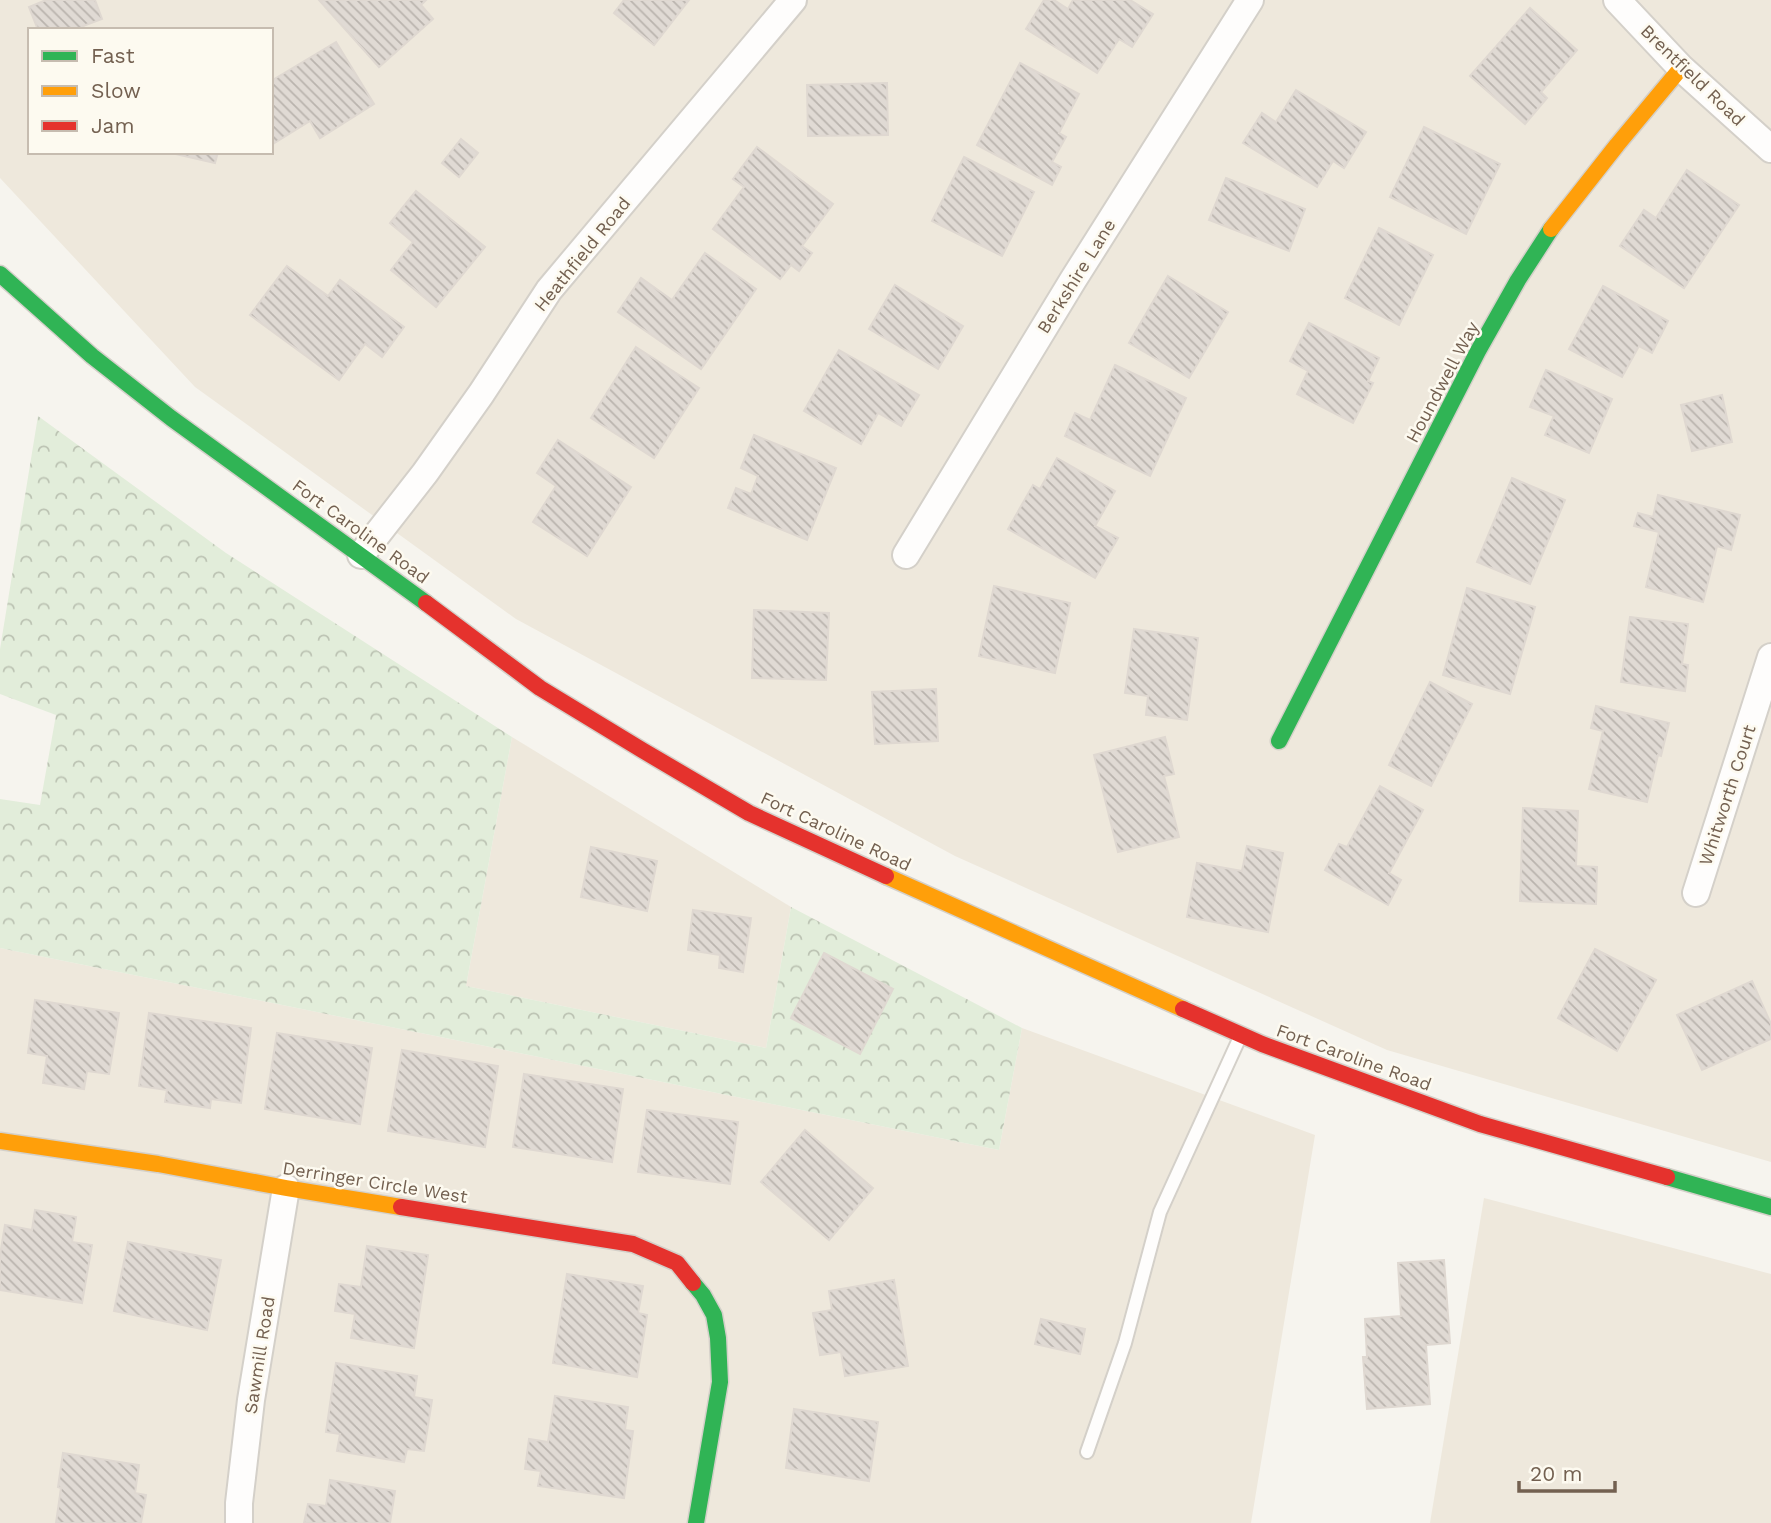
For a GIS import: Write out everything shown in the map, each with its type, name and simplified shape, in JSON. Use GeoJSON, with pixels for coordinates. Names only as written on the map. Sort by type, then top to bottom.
{"type":"FeatureCollection","features":[{"type":"Feature","properties":{"kind":"street","name":"Heathfield Road"},"geometry":{"type":"LineString","coordinates":[[361,555],[425,473],[549,290],[793,0]]}},
{"type":"Feature","properties":{"kind":"street","name":"Berkshire Lane"},"geometry":{"type":"LineString","coordinates":[[906,555],[1073,279],[1250,0]]}},
{"type":"Feature","properties":{"kind":"street","name":"Brentfield Road"},"geometry":{"type":"LineString","coordinates":[[1617,0],[1681,68],[1771,149]]}},
{"type":"Feature","properties":{"kind":"street","name":"Houndwell Way"},"geometry":{"type":"LineString","coordinates":[[1279,741],[1478,351],[1518,280],[1556,222],[1681,68]]}},
{"type":"Feature","properties":{"kind":"street","name":"Fort Caroline Road"},"geometry":{"type":"LineString","coordinates":[[0,274],[13,293],[171,418],[540,688],[749,813],[1262,1044],[1480,1124],[1771,1208]]}},
{"type":"Feature","properties":{"kind":"street","name":"Whitworth Court"},"geometry":{"type":"LineString","coordinates":[[1696,893],[1771,657]]}},
{"type":"Feature","properties":{"kind":"street","name":"Derringer Circle West"},"geometry":{"type":"LineString","coordinates":[[0,1141],[158,1164],[286,1188],[633,1244],[677,1263],[703,1295],[713,1315],[718,1338],[720,1381],[696,1523]]}},
{"type":"Feature","properties":{"kind":"street","name":"Sawmill Road"},"geometry":{"type":"LineString","coordinates":[[239,1523],[251,1400],[286,1188]]}},
{"type":"Feature","properties":{"kind":"lane"},"geometry":{"type":"LineString","coordinates":[[1087,1452],[1125,1343],[1160,1212],[1241,1034]]}},
{"type":"Feature","properties":{"kind":"shaded area"},"geometry":{"type":"Polygon","coordinates":[[[0,0],[1771,0],[1771,1162],[1387,1050],[955,856],[516,619],[195,387],[0,178],[0,0]]]}},
{"type":"Feature","properties":{"kind":"shaded area"},"geometry":{"type":"Polygon","coordinates":[[[512,737],[791,907],[766,1048],[466,986],[512,737]]]}},
{"type":"Feature","properties":{"kind":"shaded area"},"geometry":{"type":"Polygon","coordinates":[[[0,948],[999,1150],[1022,1028],[1315,1135],[1251,1523],[0,1523],[0,948]]]}},
{"type":"Feature","properties":{"kind":"shaded area"},"geometry":{"type":"Polygon","coordinates":[[[1484,1198],[1771,1274],[1771,1523],[1430,1523],[1484,1198]]]}},
{"type":"Feature","properties":{"kind":"green space"},"geometry":{"type":"Polygon","coordinates":[[[38,416],[226,553],[512,737],[466,986],[766,1048],[791,907],[1022,1028],[999,1150],[0,948],[0,799],[40,805],[56,715],[0,694],[0,649],[38,416]]]}},
{"type":"Feature","properties":{"kind":"building"},"geometry":{"type":"Polygon","coordinates":[[[46,0],[95,0],[102,19],[83,26],[84,28],[37,28],[29,7],[46,0]]]}},
{"type":"Feature","properties":{"kind":"building"},"geometry":{"type":"Polygon","coordinates":[[[319,0],[426,0],[421,5],[433,19],[379,67],[319,0]]]}},
{"type":"Feature","properties":{"kind":"building"},"geometry":{"type":"Polygon","coordinates":[[[624,0],[689,0],[654,45],[614,13],[624,0]]]}},
{"type":"Feature","properties":{"kind":"building"},"geometry":{"type":"Polygon","coordinates":[[[1044,0],[1054,0],[1068,9],[1073,0],[1130,0],[1153,14],[1132,47],[1119,39],[1097,73],[1026,29],[1044,0]]]}},
{"type":"Feature","properties":{"kind":"building"},"geometry":{"type":"Polygon","coordinates":[[[1530,8],[1577,50],[1541,92],[1547,98],[1525,124],[1470,76],[1530,8]]]}},
{"type":"Feature","properties":{"kind":"building"},"geometry":{"type":"Polygon","coordinates":[[[336,42],[374,104],[320,138],[310,121],[273,144],[273,80],[336,42]]]}},
{"type":"Feature","properties":{"kind":"building"},"geometry":{"type":"Polygon","coordinates":[[[1020,63],[1079,94],[1059,133],[1066,137],[1052,162],[1061,167],[1052,185],[977,145],[1020,63]]]}},
{"type":"Feature","properties":{"kind":"building"},"geometry":{"type":"Polygon","coordinates":[[[887,83],[888,135],[808,136],[807,85],[887,83]]]}},
{"type":"Feature","properties":{"kind":"building"},"geometry":{"type":"Polygon","coordinates":[[[1296,90],[1366,132],[1344,168],[1333,161],[1317,187],[1243,143],[1262,113],[1276,122],[1296,90]]]}},
{"type":"Feature","properties":{"kind":"building"},"geometry":{"type":"Polygon","coordinates":[[[1424,127],[1500,164],[1466,234],[1390,197],[1424,127]]]}},
{"type":"Feature","properties":{"kind":"building"},"geometry":{"type":"Polygon","coordinates":[[[461,139],[478,153],[459,177],[442,163],[461,139]]]}},
{"type":"Feature","properties":{"kind":"building"},"geometry":{"type":"Polygon","coordinates":[[[757,147],[833,204],[802,246],[812,253],[799,271],[791,265],[780,279],[713,229],[744,187],[733,179],[757,147]]]}},
{"type":"Feature","properties":{"kind":"building"},"geometry":{"type":"Polygon","coordinates":[[[176,154],[217,154],[215,163],[176,154]]]}},
{"type":"Feature","properties":{"kind":"building"},"geometry":{"type":"Polygon","coordinates":[[[964,157],[1034,192],[1002,256],[932,221],[964,157]]]}},
{"type":"Feature","properties":{"kind":"building"},"geometry":{"type":"Polygon","coordinates":[[[1687,170],[1739,205],[1684,288],[1620,246],[1644,210],[1656,218],[1687,170]]]}},
{"type":"Feature","properties":{"kind":"building"},"geometry":{"type":"Polygon","coordinates":[[[1226,178],[1305,209],[1289,251],[1209,220],[1226,178]]]}},
{"type":"Feature","properties":{"kind":"building"},"geometry":{"type":"Polygon","coordinates":[[[416,191],[485,247],[436,307],[391,270],[413,242],[390,223],[416,191]]]}},
{"type":"Feature","properties":{"kind":"building"},"geometry":{"type":"Polygon","coordinates":[[[1379,228],[1433,255],[1399,325],[1345,298],[1379,228]]]}},
{"type":"Feature","properties":{"kind":"building"},"geometry":{"type":"Polygon","coordinates":[[[705,253],[756,289],[701,369],[618,312],[641,278],[672,300],[705,253]]]}},
{"type":"Feature","properties":{"kind":"building"},"geometry":{"type":"Polygon","coordinates":[[[287,266],[328,296],[340,280],[404,327],[382,357],[365,344],[339,380],[250,315],[287,266]]]}},
{"type":"Feature","properties":{"kind":"building"},"geometry":{"type":"Polygon","coordinates":[[[1168,276],[1228,312],[1189,378],[1129,343],[1168,276]]]}},
{"type":"Feature","properties":{"kind":"building"},"geometry":{"type":"Polygon","coordinates":[[[895,285],[963,326],[938,369],[869,329],[895,285]]]}},
{"type":"Feature","properties":{"kind":"building"},"geometry":{"type":"Polygon","coordinates":[[[1603,286],[1668,321],[1652,353],[1639,346],[1622,377],[1569,349],[1603,286]]]}},
{"type":"Feature","properties":{"kind":"building"},"geometry":{"type":"Polygon","coordinates":[[[1309,323],[1379,358],[1368,381],[1373,383],[1353,423],[1297,394],[1308,371],[1290,361],[1309,323]]]}},
{"type":"Feature","properties":{"kind":"building"},"geometry":{"type":"Polygon","coordinates":[[[636,347],[699,388],[654,458],[591,418],[636,347]]]}},
{"type":"Feature","properties":{"kind":"building"},"geometry":{"type":"Polygon","coordinates":[[[839,350],[919,395],[901,426],[878,413],[861,444],[804,411],[839,350]]]}},
{"type":"Feature","properties":{"kind":"building"},"geometry":{"type":"Polygon","coordinates":[[[1115,365],[1186,398],[1150,476],[1065,436],[1075,413],[1090,420],[1115,365]]]}},
{"type":"Feature","properties":{"kind":"building"},"geometry":{"type":"Polygon","coordinates":[[[1546,370],[1612,399],[1589,453],[1545,435],[1554,416],[1530,407],[1546,370]]]}},
{"type":"Feature","properties":{"kind":"building"},"geometry":{"type":"Polygon","coordinates":[[[1722,395],[1732,442],[1692,451],[1681,405],[1722,395]]]}},
{"type":"Feature","properties":{"kind":"building"},"geometry":{"type":"Polygon","coordinates":[[[754,435],[836,468],[807,540],[728,508],[736,488],[751,494],[758,476],[741,468],[754,435]]]}},
{"type":"Feature","properties":{"kind":"building"},"geometry":{"type":"Polygon","coordinates":[[[558,440],[631,487],[587,556],[533,522],[556,486],[537,473],[558,440]]]}},
{"type":"Feature","properties":{"kind":"building"},"geometry":{"type":"Polygon","coordinates":[[[1057,458],[1115,491],[1095,526],[1118,538],[1095,578],[1008,529],[1033,485],[1040,489],[1057,458]]]}},
{"type":"Feature","properties":{"kind":"building"},"geometry":{"type":"Polygon","coordinates":[[[1512,478],[1565,500],[1530,584],[1477,562],[1512,478]]]}},
{"type":"Feature","properties":{"kind":"building"},"geometry":{"type":"Polygon","coordinates":[[[1658,495],[1740,515],[1731,550],[1717,546],[1703,602],[1646,587],[1659,532],[1634,526],[1638,513],[1653,517],[1658,495]]]}},
{"type":"Feature","properties":{"kind":"building"},"geometry":{"type":"Polygon","coordinates":[[[994,586],[1070,603],[1055,673],[979,656],[994,586]]]}},
{"type":"Feature","properties":{"kind":"building"},"geometry":{"type":"Polygon","coordinates":[[[1467,588],[1535,607],[1510,694],[1443,675],[1467,588]]]}},
{"type":"Feature","properties":{"kind":"building"},"geometry":{"type":"Polygon","coordinates":[[[754,610],[829,613],[826,680],[752,678],[754,610]]]}},
{"type":"Feature","properties":{"kind":"building"},"geometry":{"type":"Polygon","coordinates":[[[1630,617],[1688,624],[1682,664],[1688,665],[1685,691],[1621,682],[1630,617]]]}},
{"type":"Feature","properties":{"kind":"building"},"geometry":{"type":"Polygon","coordinates":[[[1134,629],[1198,638],[1187,720],[1146,715],[1148,696],[1125,693],[1134,629]]]}},
{"type":"Feature","properties":{"kind":"building"},"geometry":{"type":"Polygon","coordinates":[[[1430,682],[1472,704],[1431,786],[1389,765],[1430,682]]]}},
{"type":"Feature","properties":{"kind":"building"},"geometry":{"type":"Polygon","coordinates":[[[936,689],[938,741],[875,744],[872,692],[936,689]]]}},
{"type":"Feature","properties":{"kind":"building"},"geometry":{"type":"Polygon","coordinates":[[[1596,706],[1669,723],[1647,802],[1589,789],[1603,731],[1591,728],[1596,706]]]}},
{"type":"Feature","properties":{"kind":"building"},"geometry":{"type":"Polygon","coordinates":[[[1165,737],[1174,774],[1164,776],[1179,837],[1118,852],[1094,755],[1165,737]]]}},
{"type":"Feature","properties":{"kind":"building"},"geometry":{"type":"Polygon","coordinates":[[[1380,786],[1423,810],[1389,873],[1401,880],[1388,905],[1325,870],[1339,844],[1347,847],[1380,786]]]}},
{"type":"Feature","properties":{"kind":"building"},"geometry":{"type":"Polygon","coordinates":[[[1523,808],[1578,811],[1576,866],[1597,867],[1596,904],[1520,901],[1523,808]]]}},
{"type":"Feature","properties":{"kind":"building"},"geometry":{"type":"Polygon","coordinates":[[[1247,846],[1283,853],[1268,932],[1187,917],[1197,863],[1242,871],[1247,846]]]}},
{"type":"Feature","properties":{"kind":"building"},"geometry":{"type":"Polygon","coordinates":[[[591,847],[657,861],[647,911],[581,897],[591,847]]]}},
{"type":"Feature","properties":{"kind":"building"},"geometry":{"type":"Polygon","coordinates":[[[693,910],[751,918],[743,972],[719,968],[720,955],[688,950],[693,910]]]}},
{"type":"Feature","properties":{"kind":"building"},"geometry":{"type":"Polygon","coordinates":[[[1595,949],[1656,980],[1617,1051],[1558,1018],[1595,949]]]}},
{"type":"Feature","properties":{"kind":"building"},"geometry":{"type":"Polygon","coordinates":[[[824,953],[893,989],[860,1054],[791,1018],[824,953]]]}},
{"type":"Feature","properties":{"kind":"building"},"geometry":{"type":"Polygon","coordinates":[[[1752,981],[1771,1024],[1771,1039],[1702,1070],[1677,1015],[1752,981]]]}},
{"type":"Feature","properties":{"kind":"building"},"geometry":{"type":"Polygon","coordinates":[[[35,1000],[119,1013],[109,1074],[87,1071],[84,1089],[43,1083],[47,1056],[28,1053],[35,1000]]]}},
{"type":"Feature","properties":{"kind":"building"},"geometry":{"type":"Polygon","coordinates":[[[149,1013],[251,1028],[241,1103],[211,1099],[210,1108],[165,1102],[167,1090],[139,1086],[149,1013]]]}},
{"type":"Feature","properties":{"kind":"building"},"geometry":{"type":"Polygon","coordinates":[[[277,1033],[372,1048],[360,1124],[265,1109],[277,1033]]]}},
{"type":"Feature","properties":{"kind":"building"},"geometry":{"type":"Polygon","coordinates":[[[402,1050],[498,1066],[485,1147],[388,1131],[402,1050]]]}},
{"type":"Feature","properties":{"kind":"building"},"geometry":{"type":"Polygon","coordinates":[[[524,1074],[623,1089],[612,1162],[513,1147],[524,1074]]]}},
{"type":"Feature","properties":{"kind":"building"},"geometry":{"type":"Polygon","coordinates":[[[647,1110],[738,1122],[730,1184],[638,1172],[647,1110]]]}},
{"type":"Feature","properties":{"kind":"building"},"geometry":{"type":"Polygon","coordinates":[[[805,1130],[873,1188],[829,1240],[761,1182],[805,1130]]]}},
{"type":"Feature","properties":{"kind":"building"},"geometry":{"type":"Polygon","coordinates":[[[35,1210],[76,1217],[72,1242],[92,1245],[82,1303],[0,1290],[0,1255],[5,1225],[32,1230],[35,1210]]]}},
{"type":"Feature","properties":{"kind":"building"},"geometry":{"type":"Polygon","coordinates":[[[128,1242],[221,1260],[207,1330],[114,1311],[128,1242]]]}},
{"type":"Feature","properties":{"kind":"building"},"geometry":{"type":"Polygon","coordinates":[[[367,1246],[428,1255],[414,1348],[351,1338],[355,1314],[335,1311],[339,1284],[361,1287],[367,1246]]]}},
{"type":"Feature","properties":{"kind":"building"},"geometry":{"type":"Polygon","coordinates":[[[1444,1260],[1450,1343],[1426,1345],[1430,1404],[1367,1409],[1363,1357],[1367,1357],[1365,1319],[1401,1316],[1398,1263],[1444,1260]]]}},
{"type":"Feature","properties":{"kind":"building"},"geometry":{"type":"Polygon","coordinates":[[[567,1274],[643,1286],[638,1313],[647,1315],[637,1377],[553,1363],[567,1274]]]}},
{"type":"Feature","properties":{"kind":"building"},"geometry":{"type":"Polygon","coordinates":[[[894,1280],[908,1366],[845,1376],[841,1352],[820,1355],[813,1313],[832,1310],[829,1291],[894,1280]]]}},
{"type":"Feature","properties":{"kind":"building"},"geometry":{"type":"Polygon","coordinates":[[[1041,1319],[1085,1329],[1080,1354],[1035,1344],[1041,1319]]]}},
{"type":"Feature","properties":{"kind":"building"},"geometry":{"type":"Polygon","coordinates":[[[336,1363],[417,1376],[414,1397],[432,1400],[424,1451],[407,1449],[404,1462],[337,1451],[340,1434],[326,1432],[336,1363]]]}},
{"type":"Feature","properties":{"kind":"building"},"geometry":{"type":"Polygon","coordinates":[[[555,1396],[628,1407],[625,1430],[633,1431],[624,1498],[538,1486],[541,1471],[525,1469],[529,1439],[548,1442],[555,1396]]]}},
{"type":"Feature","properties":{"kind":"building"},"geometry":{"type":"Polygon","coordinates":[[[794,1409],[878,1422],[869,1481],[786,1468],[794,1409]]]}},
{"type":"Feature","properties":{"kind":"building"},"geometry":{"type":"Polygon","coordinates":[[[63,1453],[139,1465],[135,1493],[146,1495],[141,1523],[56,1523],[63,1453]]]}},
{"type":"Feature","properties":{"kind":"building"},"geometry":{"type":"Polygon","coordinates":[[[330,1480],[395,1491],[390,1523],[304,1523],[308,1504],[326,1506],[330,1480]]]}},
{"type":"Feature","properties":{"kind":"traffic: fast"},"geometry":{"type":"LineString","coordinates":[[1279,741],[1478,351],[1518,280],[1551,229]]}},
{"type":"Feature","properties":{"kind":"traffic: fast"},"geometry":{"type":"LineString","coordinates":[[0,274],[92,356],[171,418],[426,603]]}},
{"type":"Feature","properties":{"kind":"traffic: fast"},"geometry":{"type":"LineString","coordinates":[[1667,1177],[1771,1207]]}},
{"type":"Feature","properties":{"kind":"traffic: fast"},"geometry":{"type":"LineString","coordinates":[[693,1283],[714,1315],[720,1382],[696,1523]]}},
{"type":"Feature","properties":{"kind":"traffic: slow"},"geometry":{"type":"LineString","coordinates":[[1551,229],[1681,68]]}},
{"type":"Feature","properties":{"kind":"traffic: slow"},"geometry":{"type":"LineString","coordinates":[[886,876],[1183,1009]]}},
{"type":"Feature","properties":{"kind":"traffic: slow"},"geometry":{"type":"LineString","coordinates":[[0,1141],[158,1164],[401,1207]]}},
{"type":"Feature","properties":{"kind":"traffic: jam"},"geometry":{"type":"LineString","coordinates":[[426,603],[540,688],[642,750],[749,813],[886,876]]}},
{"type":"Feature","properties":{"kind":"traffic: jam"},"geometry":{"type":"LineString","coordinates":[[1183,1009],[1262,1044],[1480,1124],[1667,1177]]}},
{"type":"Feature","properties":{"kind":"traffic: jam"},"geometry":{"type":"LineString","coordinates":[[401,1207],[633,1244],[677,1263],[693,1283]]}}]}
